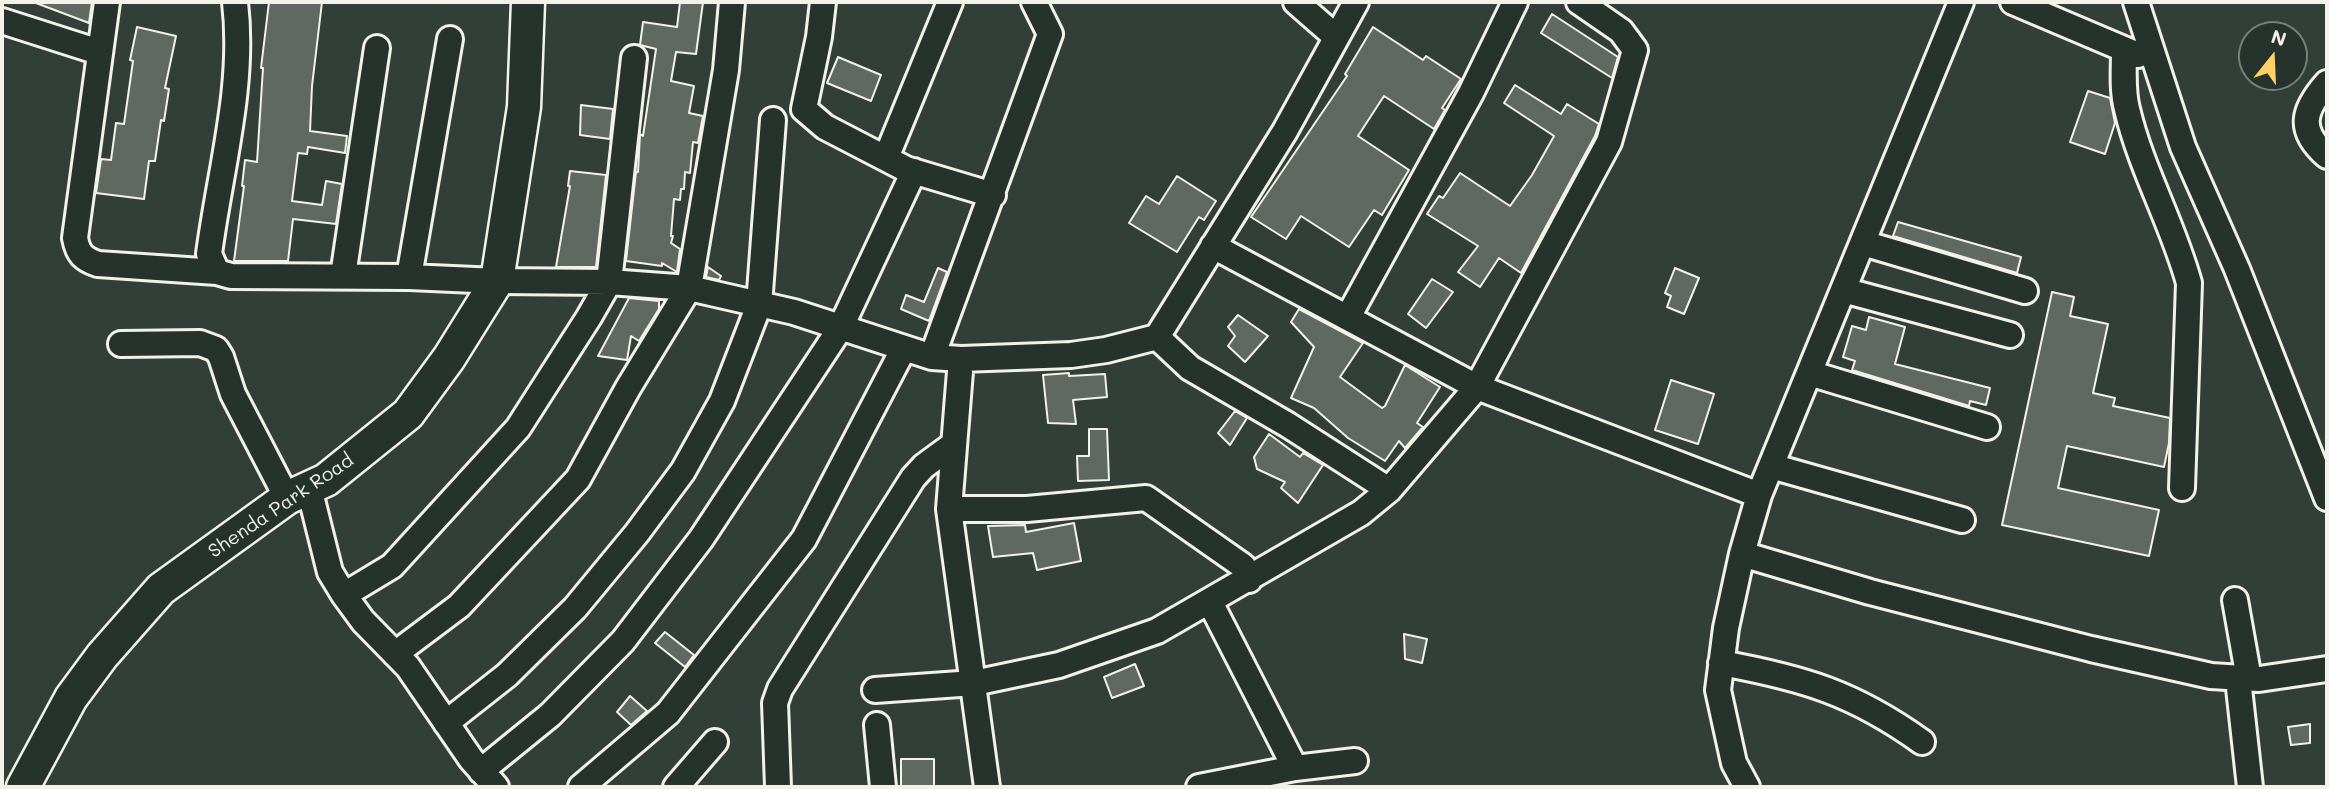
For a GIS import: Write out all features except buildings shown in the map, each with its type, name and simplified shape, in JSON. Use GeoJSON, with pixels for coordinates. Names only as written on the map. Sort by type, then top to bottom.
{"type":"FeatureCollection","features":[{"type":"Feature","properties":{"kind":"main road","name":"Shenda Park Road"},"geometry":{"type":"LineString","coordinates":[[20,784],[71,698],[102,656],[161,589],[298,493],[326,480],[408,414],[449,358],[498,282],[524,107],[528,2]]}},
{"type":"Feature","properties":{"kind":"street"},"geometry":{"type":"LineString","coordinates":[[107,2],[75,238],[78,251],[84,260],[98,264],[217,272],[231,276],[609,282],[689,288],[794,312],[932,358],[961,359],[1071,355],[1106,350],[1157,337],[1284,131],[1356,2]]}},
{"type":"Feature","properties":{"kind":"street"},"geometry":{"type":"LineString","coordinates":[[217,272],[209,254],[237,78],[238,27],[235,2]]}},
{"type":"Feature","properties":{"kind":"street"},"geometry":{"type":"LineString","coordinates":[[395,654],[458,606],[578,479],[628,387],[689,288],[726,70],[732,2]]}},
{"type":"Feature","properties":{"kind":"street"},"geometry":{"type":"LineString","coordinates":[[823,2],[819,37],[804,109],[825,127],[914,171],[993,195]]}},
{"type":"Feature","properties":{"kind":"street"},"geometry":{"type":"LineString","coordinates":[[886,158],[950,2]]}},
{"type":"Feature","properties":{"kind":"street"},"geometry":{"type":"LineString","coordinates":[[932,358],[1050,34],[1034,2]]}},
{"type":"Feature","properties":{"kind":"street"},"geometry":{"type":"LineString","coordinates":[[1296,2],[1336,37]]}},
{"type":"Feature","properties":{"kind":"street"},"geometry":{"type":"LineString","coordinates":[[1348,317],[1471,93],[1515,2]]}},
{"type":"Feature","properties":{"kind":"street"},"geometry":{"type":"LineString","coordinates":[[875,690],[974,683],[1059,665],[1157,631],[1361,513],[1389,490],[1477,387],[1609,142],[1635,50],[1621,31],[1579,2]]}},
{"type":"Feature","properties":{"kind":"street"},"geometry":{"type":"LineString","coordinates":[[1747,787],[1734,763],[1718,690],[1726,628],[1742,554],[1759,495],[1961,2]]}},
{"type":"Feature","properties":{"kind":"street"},"geometry":{"type":"LineString","coordinates":[[2013,2],[2155,63]]}},
{"type":"Feature","properties":{"kind":"street"},"geometry":{"type":"LineString","coordinates":[[2136,2],[2183,147],[2237,269],[2327,498]]}},
{"type":"Feature","properties":{"kind":"street"},"geometry":{"type":"LineString","coordinates":[[2,21],[99,52]]}},
{"type":"Feature","properties":{"kind":"street"},"geometry":{"type":"LineString","coordinates":[[409,277],[450,39]]}},
{"type":"Feature","properties":{"kind":"street"},"geometry":{"type":"LineString","coordinates":[[343,276],[377,48]]}},
{"type":"Feature","properties":{"kind":"street"},"geometry":{"type":"LineString","coordinates":[[2124,50],[2127,109],[2141,155],[2183,261],[2189,284],[2182,488]]}},
{"type":"Feature","properties":{"kind":"street"},"geometry":{"type":"LineString","coordinates":[[344,595],[391,566],[518,428],[609,282],[634,58]]}},
{"type":"Feature","properties":{"kind":"street"},"geometry":{"type":"LineString","coordinates":[[2327,83],[2307,109],[2306,127],[2315,146],[2327,156]]}},
{"type":"Feature","properties":{"kind":"street"},"geometry":{"type":"LineString","coordinates":[[446,723],[507,675],[575,608],[637,533],[682,471],[722,401],[759,305],[773,120]]}},
{"type":"Feature","properties":{"kind":"street"},"geometry":{"type":"LineString","coordinates":[[121,344],[200,343],[216,349],[233,394],[298,493],[330,572],[344,595],[363,621],[408,667],[489,779],[624,641],[701,539],[841,327],[914,171]]}},
{"type":"Feature","properties":{"kind":"street"},"geometry":{"type":"LineString","coordinates":[[1863,243],[2025,291]]}},
{"type":"Feature","properties":{"kind":"street"},"geometry":{"type":"LineString","coordinates":[[1213,246],[1477,387],[1759,495]]}},
{"type":"Feature","properties":{"kind":"street"},"geometry":{"type":"LineString","coordinates":[[1843,290],[2010,335]]}},
{"type":"Feature","properties":{"kind":"street"},"geometry":{"type":"LineString","coordinates":[[1157,337],[1190,368],[1288,425],[1389,490]]}},
{"type":"Feature","properties":{"kind":"street"},"geometry":{"type":"LineString","coordinates":[[581,787],[668,713],[804,539],[904,348]]}},
{"type":"Feature","properties":{"kind":"street"},"geometry":{"type":"LineString","coordinates":[[961,359],[949,509],[987,787]]}},
{"type":"Feature","properties":{"kind":"street"},"geometry":{"type":"LineString","coordinates":[[1809,373],[1987,427]]}},
{"type":"Feature","properties":{"kind":"street"},"geometry":{"type":"LineString","coordinates":[[778,787],[775,703],[780,689],[913,478],[923,466],[954,444]]}},
{"type":"Feature","properties":{"kind":"street"},"geometry":{"type":"LineString","coordinates":[[1771,466],[1962,520]]}},
{"type":"Feature","properties":{"kind":"street"},"geometry":{"type":"LineString","coordinates":[[949,509],[1027,509],[1146,498],[1242,566],[1249,580]]}},
{"type":"Feature","properties":{"kind":"street"},"geometry":{"type":"LineString","coordinates":[[1742,554],[1870,592],[2091,649],[2211,676],[2243,679],[2327,669]]}},
{"type":"Feature","properties":{"kind":"street"},"geometry":{"type":"LineString","coordinates":[[2235,600],[2250,787]]}},
{"type":"Feature","properties":{"kind":"street"},"geometry":{"type":"LineString","coordinates":[[1210,602],[1295,768]]}},
{"type":"Feature","properties":{"kind":"street"},"geometry":{"type":"LineString","coordinates":[[1721,663],[1792,677],[1839,692],[1892,720],[1922,742]]}},
{"type":"Feature","properties":{"kind":"street"},"geometry":{"type":"LineString","coordinates":[[877,725],[883,787]]}},
{"type":"Feature","properties":{"kind":"street"},"geometry":{"type":"LineString","coordinates":[[676,787],[715,742]]}},
{"type":"Feature","properties":{"kind":"street"},"geometry":{"type":"LineString","coordinates":[[1199,787],[1295,768],[1356,761]]}}]}
